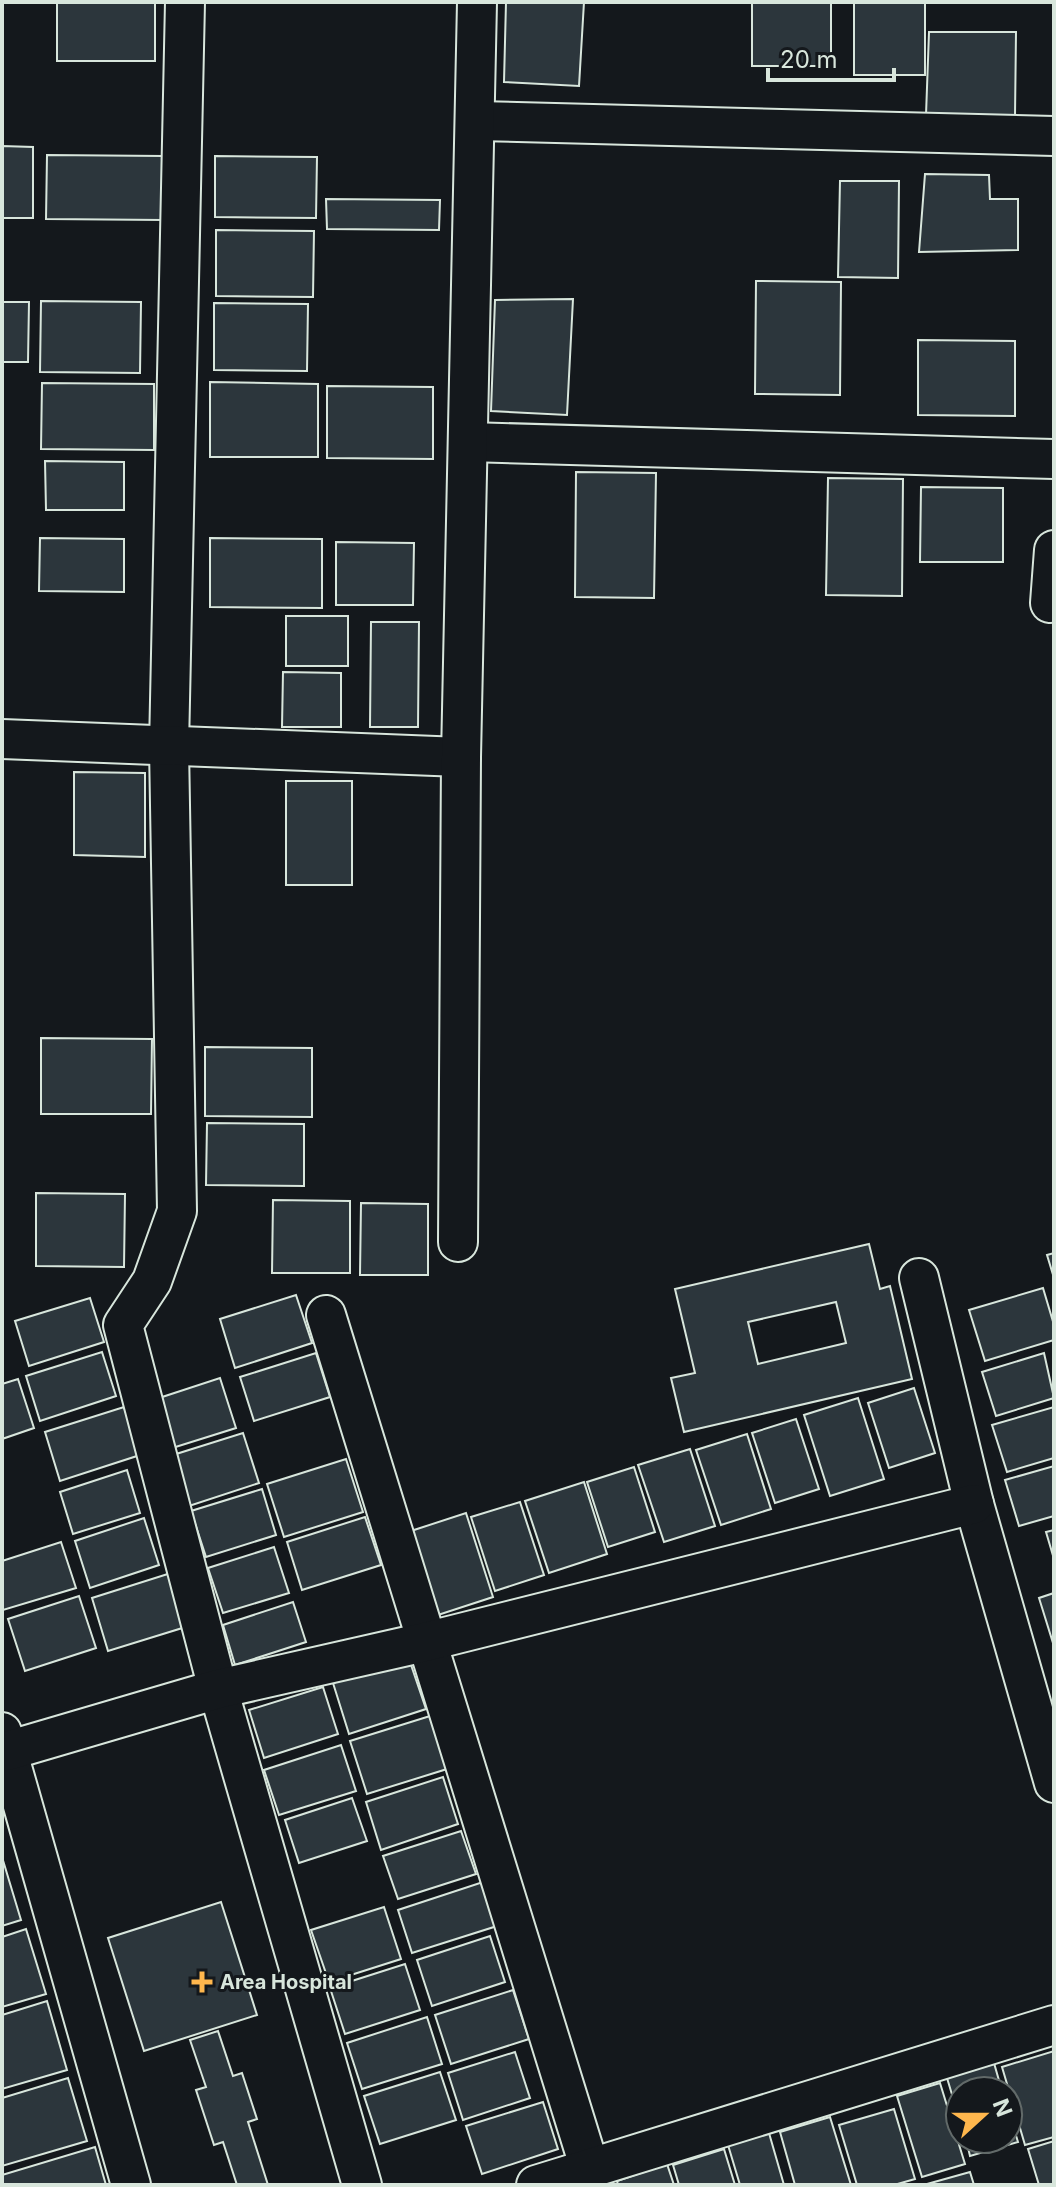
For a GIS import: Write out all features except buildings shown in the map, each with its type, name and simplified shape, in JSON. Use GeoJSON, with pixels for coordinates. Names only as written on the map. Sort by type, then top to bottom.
{"type":"FeatureCollection","features":[{"type":"Feature","properties":{"kind":"street"},"geometry":{"type":"LineString","coordinates":[[185,2],[169,747],[177,1211],[152,1281],[123,1325],[218,1689],[362,2185]]}},
{"type":"Feature","properties":{"kind":"street"},"geometry":{"type":"LineString","coordinates":[[458,1242],[461,757],[477,121],[477,2]]}},
{"type":"Feature","properties":{"kind":"street"},"geometry":{"type":"LineString","coordinates":[[477,121],[1054,136]]}},
{"type":"Feature","properties":{"kind":"street"},"geometry":{"type":"LineString","coordinates":[[469,442],[1054,459]]}},
{"type":"Feature","properties":{"kind":"street"},"geometry":{"type":"LineString","coordinates":[[1050,603],[1054,550]]}},
{"type":"Feature","properties":{"kind":"street"},"geometry":{"type":"LineString","coordinates":[[2,739],[461,757]]}},
{"type":"Feature","properties":{"kind":"street"},"geometry":{"type":"LineString","coordinates":[[919,1278],[974,1504],[1054,1783]]}},
{"type":"Feature","properties":{"kind":"street"},"geometry":{"type":"LineString","coordinates":[[326,1315],[590,2169]]}},
{"type":"Feature","properties":{"kind":"street"},"geometry":{"type":"LineString","coordinates":[[131,2185],[5,1742],[425,1642],[974,1504]]}},
{"type":"Feature","properties":{"kind":"street"},"geometry":{"type":"LineString","coordinates":[[536,2185],[1054,2025]]}},
{"type":"Feature","properties":{"kind":"place","name":"Area Hospital"},"geometry":{"type":"Point","coordinates":[202,1982]}}]}
